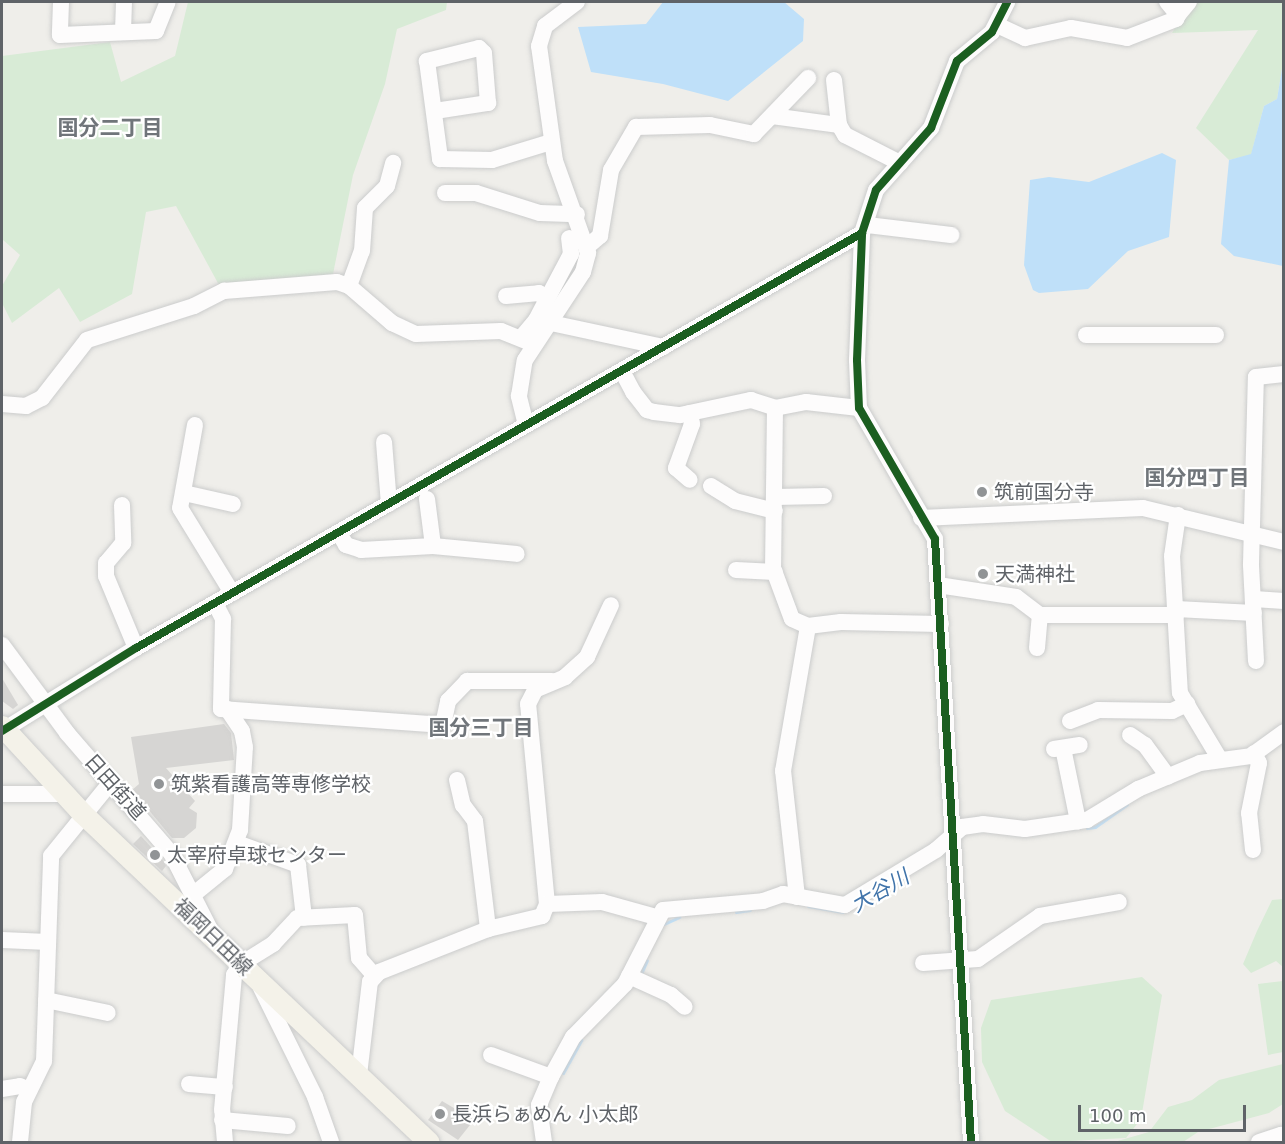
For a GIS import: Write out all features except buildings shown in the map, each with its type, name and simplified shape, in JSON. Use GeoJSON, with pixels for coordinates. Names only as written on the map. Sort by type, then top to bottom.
{"type":"FeatureCollection","features":[{"type":"Feature","properties":{"kind":"main road","name":"福岡日田線"},"geometry":{"type":"LineString","coordinates":[[2,729],[82,813],[429,1143]]}},
{"type":"Feature","properties":{"kind":"street"},"geometry":{"type":"LineString","coordinates":[[61,2],[60,35],[156,31],[168,2]]}},
{"type":"Feature","properties":{"kind":"street"},"geometry":{"type":"LineString","coordinates":[[123,31],[124,2]]}},
{"type":"Feature","properties":{"kind":"street"},"geometry":{"type":"LineString","coordinates":[[527,341],[552,323],[584,272],[588,246],[551,142],[540,36],[553,18],[577,2]]}},
{"type":"Feature","properties":{"kind":"street"},"geometry":{"type":"LineString","coordinates":[[971,1143],[935,539],[859,408],[856,360],[865,229],[880,183],[931,128],[960,55],[980,44],[997,25],[1006,2]]}},
{"type":"Feature","properties":{"kind":"street"},"geometry":{"type":"LineString","coordinates":[[1167,2],[1178,15]]}},
{"type":"Feature","properties":{"kind":"street"},"geometry":{"type":"LineString","coordinates":[[997,25],[1025,38],[1071,28],[1128,38],[1164,27],[1189,2]]}},
{"type":"Feature","properties":{"kind":"street"},"geometry":{"type":"LineString","coordinates":[[435,111],[489,103],[482,49],[429,58],[440,159],[492,160],[551,142]]}},
{"type":"Feature","properties":{"kind":"street"},"geometry":{"type":"LineString","coordinates":[[588,246],[600,236],[611,170],[636,127],[710,125],[754,134],[808,78]]}},
{"type":"Feature","properties":{"kind":"street"},"geometry":{"type":"LineString","coordinates":[[834,80],[839,125],[844,135],[900,164]]}},
{"type":"Feature","properties":{"kind":"street"},"geometry":{"type":"LineString","coordinates":[[772,116],[839,125]]}},
{"type":"Feature","properties":{"kind":"street"},"geometry":{"type":"LineString","coordinates":[[349,286],[362,251],[365,208],[387,186],[393,164]]}},
{"type":"Feature","properties":{"kind":"street"},"geometry":{"type":"LineString","coordinates":[[445,193],[476,194],[540,213],[577,214]]}},
{"type":"Feature","properties":{"kind":"street"},"geometry":{"type":"LineString","coordinates":[[2,729],[136,648],[622,371],[865,229],[951,235]]}},
{"type":"Feature","properties":{"kind":"street"},"geometry":{"type":"LineString","coordinates":[[526,425],[519,378],[527,341],[545,298],[571,254],[568,238]]}},
{"type":"Feature","properties":{"kind":"street"},"geometry":{"type":"LineString","coordinates":[[2,404],[26,406],[42,398],[87,340],[194,306],[218,293],[326,282],[349,286],[392,323],[416,334],[501,332],[527,341]]}},
{"type":"Feature","properties":{"kind":"street"},"geometry":{"type":"LineString","coordinates":[[506,296],[539,293],[545,298]]}},
{"type":"Feature","properties":{"kind":"street"},"geometry":{"type":"LineString","coordinates":[[552,323],[663,347]]}},
{"type":"Feature","properties":{"kind":"street"},"geometry":{"type":"LineString","coordinates":[[1086,335],[1216,335]]}},
{"type":"Feature","properties":{"kind":"street"},"geometry":{"type":"LineString","coordinates":[[622,371],[647,410],[690,413],[751,400],[775,408],[806,402],[859,408]]}},
{"type":"Feature","properties":{"kind":"street"},"geometry":{"type":"LineString","coordinates":[[1256,661],[1252,537],[1256,377],[1284,374]]}},
{"type":"Feature","properties":{"kind":"street"},"geometry":{"type":"LineString","coordinates":[[775,408],[775,572],[792,619],[808,626],[841,622],[941,624]]}},
{"type":"Feature","properties":{"kind":"street"},"geometry":{"type":"LineString","coordinates":[[690,413],[692,424],[676,468],[690,480]]}},
{"type":"Feature","properties":{"kind":"street"},"geometry":{"type":"LineString","coordinates":[[195,425],[180,508],[232,593]]}},
{"type":"Feature","properties":{"kind":"street"},"geometry":{"type":"LineString","coordinates":[[384,442],[389,504]]}},
{"type":"Feature","properties":{"kind":"street"},"geometry":{"type":"LineString","coordinates":[[711,486],[735,501],[775,504],[824,496]]}},
{"type":"Feature","properties":{"kind":"street"},"geometry":{"type":"LineString","coordinates":[[184,493],[233,504]]}},
{"type":"Feature","properties":{"kind":"street"},"geometry":{"type":"LineString","coordinates":[[427,499],[434,546]]}},
{"type":"Feature","properties":{"kind":"street"},"geometry":{"type":"LineString","coordinates":[[122,505],[123,543],[106,563],[106,576],[136,648]]}},
{"type":"Feature","properties":{"kind":"street"},"geometry":{"type":"LineString","coordinates":[[921,518],[1136,507],[1178,515],[1252,537],[1284,542]]}},
{"type":"Feature","properties":{"kind":"street"},"geometry":{"type":"LineString","coordinates":[[1178,515],[1172,556],[1180,693],[1219,758]]}},
{"type":"Feature","properties":{"kind":"street"},"geometry":{"type":"LineString","coordinates":[[935,539],[947,518]]}},
{"type":"Feature","properties":{"kind":"street"},"geometry":{"type":"LineString","coordinates":[[339,533],[346,545],[361,550],[434,546],[517,554]]}},
{"type":"Feature","properties":{"kind":"street"},"geometry":{"type":"LineString","coordinates":[[736,570],[775,572]]}},
{"type":"Feature","properties":{"kind":"street"},"geometry":{"type":"LineString","coordinates":[[938,585],[1016,597],[1040,615],[1176,612],[1254,606],[1284,601]]}},
{"type":"Feature","properties":{"kind":"street"},"geometry":{"type":"LineString","coordinates":[[215,603],[223,619],[221,709],[443,725],[448,701],[467,681],[552,681]]}},
{"type":"Feature","properties":{"kind":"street"},"geometry":{"type":"LineString","coordinates":[[374,975],[488,929],[542,916],[547,904],[527,711],[535,690],[565,677],[587,657],[611,605]]}},
{"type":"Feature","properties":{"kind":"street"},"geometry":{"type":"LineString","coordinates":[[1037,648],[1040,615]]}},
{"type":"Feature","properties":{"kind":"street"},"geometry":{"type":"LineString","coordinates":[[797,897],[783,771],[808,626]]}},
{"type":"Feature","properties":{"kind":"street","name":"日田街道"},"geometry":{"type":"LineString","coordinates":[[2,645],[44,703],[164,844],[194,894],[214,938]]}},
{"type":"Feature","properties":{"kind":"street"},"geometry":{"type":"LineString","coordinates":[[1070,721],[1098,710],[1172,711],[1187,704]]}},
{"type":"Feature","properties":{"kind":"street"},"geometry":{"type":"LineString","coordinates":[[194,894],[225,869],[237,843],[245,747],[242,731],[227,709]]}},
{"type":"Feature","properties":{"kind":"street"},"geometry":{"type":"LineString","coordinates":[[544,1143],[539,1105],[573,1037],[629,976],[656,917],[674,907],[763,901],[774,895],[797,897],[836,907],[855,901],[953,841],[972,824],[1025,829],[1098,816],[1138,789],[1219,758],[1240,760],[1284,732]]}},
{"type":"Feature","properties":{"kind":"street"},"geometry":{"type":"LineString","coordinates":[[1130,735],[1145,745],[1168,777]]}},
{"type":"Feature","properties":{"kind":"street"},"geometry":{"type":"LineString","coordinates":[[1078,820],[1058,748],[1080,745]]}},
{"type":"Feature","properties":{"kind":"street"},"geometry":{"type":"LineString","coordinates":[[1253,850],[1249,813],[1259,763],[1254,753]]}},
{"type":"Feature","properties":{"kind":"street"},"geometry":{"type":"LineString","coordinates":[[458,780],[463,805],[475,821],[488,929]]}},
{"type":"Feature","properties":{"kind":"street"},"geometry":{"type":"LineString","coordinates":[[20,1143],[29,1090],[44,1061],[51,856],[82,813],[111,782]]}},
{"type":"Feature","properties":{"kind":"street"},"geometry":{"type":"LineString","coordinates":[[2,794],[64,794]]}},
{"type":"Feature","properties":{"kind":"street"},"geometry":{"type":"LineString","coordinates":[[237,843],[298,865],[304,918]]}},
{"type":"Feature","properties":{"kind":"street"},"geometry":{"type":"LineString","coordinates":[[547,904],[602,902],[656,917]]}},
{"type":"Feature","properties":{"kind":"street"},"geometry":{"type":"LineString","coordinates":[[922,963],[960,962],[992,952],[1040,916],[1119,902]]}},
{"type":"Feature","properties":{"kind":"street"},"geometry":{"type":"LineString","coordinates":[[225,1143],[222,1120],[234,975],[241,964],[273,944],[293,920],[355,915],[359,958],[374,975],[359,1075]]}},
{"type":"Feature","properties":{"kind":"street"},"geometry":{"type":"LineString","coordinates":[[2,940],[48,942]]}},
{"type":"Feature","properties":{"kind":"street"},"geometry":{"type":"LineString","coordinates":[[629,976],[671,995],[685,1007]]}},
{"type":"Feature","properties":{"kind":"street"},"geometry":{"type":"LineString","coordinates":[[258,981],[315,1097],[331,1143]]}},
{"type":"Feature","properties":{"kind":"street"},"geometry":{"type":"LineString","coordinates":[[46,1000],[108,1013]]}},
{"type":"Feature","properties":{"kind":"street"},"geometry":{"type":"LineString","coordinates":[[491,1056],[551,1077]]}},
{"type":"Feature","properties":{"kind":"street"},"geometry":{"type":"LineString","coordinates":[[189,1084],[225,1087]]}},
{"type":"Feature","properties":{"kind":"street"},"geometry":{"type":"LineString","coordinates":[[2,1089],[20,1086],[29,1090]]}},
{"type":"Feature","properties":{"kind":"street"},"geometry":{"type":"LineString","coordinates":[[222,1120],[288,1126]]}},
{"type":"Feature","properties":{"kind":"street"},"geometry":{"type":"LineString","coordinates":[[1259,1143],[1281,1135],[1284,1139]]}},
{"type":"Feature","properties":{"kind":"green space"},"geometry":{"type":"Polygon","coordinates":[[[188,2],[447,2],[446,10],[397,29],[385,84],[353,175],[333,274],[219,285],[176,206],[146,212],[132,294],[80,322],[59,288],[12,323],[2,303],[2,286],[20,255],[2,239],[2,56],[110,42],[121,82],[175,56],[188,2]]]}},
{"type":"Feature","properties":{"kind":"green space"},"geometry":{"type":"Polygon","coordinates":[[[1190,2],[1283,2],[1283,63],[1277,99],[1264,106],[1251,155],[1229,160],[1196,128],[1258,30],[1172,33],[1190,2]]]}},
{"type":"Feature","properties":{"kind":"green space"},"geometry":{"type":"Polygon","coordinates":[[[1283,899],[1283,967],[1276,961],[1251,973],[1243,964],[1257,931],[1272,900],[1283,899]]]}},
{"type":"Feature","properties":{"kind":"green space"},"geometry":{"type":"Polygon","coordinates":[[[1142,977],[1162,995],[1141,1119],[1126,1138],[1052,1142],[1005,1111],[982,1062],[981,1028],[991,1000],[1142,977]]]}},
{"type":"Feature","properties":{"kind":"green space"},"geometry":{"type":"Polygon","coordinates":[[[1283,981],[1283,1052],[1268,1055],[1258,984],[1283,981]]]}},
{"type":"Feature","properties":{"kind":"green space"},"geometry":{"type":"Polygon","coordinates":[[[1283,1064],[1283,1104],[1269,1113],[1198,1132],[1183,1142],[1114,1142],[1149,1132],[1168,1107],[1192,1100],[1219,1080],[1283,1064]]]}},
{"type":"Feature","properties":{"kind":"water"},"geometry":{"type":"Polygon","coordinates":[[[663,2],[784,2],[804,19],[803,41],[728,101],[663,84],[591,72],[578,27],[646,24],[663,2]]]}},
{"type":"Feature","properties":{"kind":"water"},"geometry":{"type":"Polygon","coordinates":[[[1283,63],[1284,266],[1234,256],[1221,244],[1229,160],[1251,154],[1264,106],[1277,99],[1283,63]]]}},
{"type":"Feature","properties":{"kind":"water"},"geometry":{"type":"Polygon","coordinates":[[[1162,153],[1176,160],[1169,237],[1128,251],[1088,289],[1039,293],[1033,290],[1024,265],[1030,180],[1049,177],[1089,182],[1162,153]]]}},
{"type":"Feature","properties":{"kind":"waterway","name":"大谷川"},"geometry":{"type":"LineString","coordinates":[[1087,828],[1095,827],[1127,805]]}},
{"type":"Feature","properties":{"kind":"waterway","name":"大谷川"},"geometry":{"type":"LineString","coordinates":[[885,890],[902,879]]}},
{"type":"Feature","properties":{"kind":"waterway","name":"大谷川"},"geometry":{"type":"LineString","coordinates":[[808,906],[842,912]]}},
{"type":"Feature","properties":{"kind":"waterway","name":"大谷川"},"geometry":{"type":"LineString","coordinates":[[736,912],[750,910]]}},
{"type":"Feature","properties":{"kind":"waterway","name":"大谷川"},"geometry":{"type":"LineString","coordinates":[[664,924],[679,917]]}},
{"type":"Feature","properties":{"kind":"waterway","name":"大谷川"},"geometry":{"type":"LineString","coordinates":[[640,976],[647,960]]}},
{"type":"Feature","properties":{"kind":"waterway","name":"大谷川"},"geometry":{"type":"LineString","coordinates":[[563,1073],[581,1040]]}},
{"type":"Feature","properties":{"kind":"cycle path"},"geometry":{"type":"LineString","coordinates":[[971,1142],[935,539],[859,408],[857,360],[862,233],[876,190],[931,128],[957,61],[992,32],[1007,2]]}},
{"type":"Feature","properties":{"kind":"cycle path"},"geometry":{"type":"LineString","coordinates":[[2,731],[136,648],[862,233]]}},
{"type":"Feature","properties":{"kind":"place","name":"筑前国分寺"},"geometry":{"type":"Point","coordinates":[982,492]}},
{"type":"Feature","properties":{"kind":"place","name":"天満神社"},"geometry":{"type":"Point","coordinates":[983,574]}},
{"type":"Feature","properties":{"kind":"place","name":"筑紫看護高等専修学校"},"geometry":{"type":"Point","coordinates":[159,784]}},
{"type":"Feature","properties":{"kind":"place","name":"太宰府卓球センター"},"geometry":{"type":"Point","coordinates":[155,855]}},
{"type":"Feature","properties":{"kind":"place","name":"長浜らぁめん 小太郎"},"geometry":{"type":"Point","coordinates":[440,1114]}},
{"type":"Feature","properties":{"kind":"district","name":"国分二丁目"},"geometry":{"type":"Point","coordinates":[110,128]}},
{"type":"Feature","properties":{"kind":"district","name":"国分四丁目"},"geometry":{"type":"Point","coordinates":[1197,478]}},
{"type":"Feature","properties":{"kind":"district","name":"国分三丁目"},"geometry":{"type":"Point","coordinates":[481,728]}}]}
